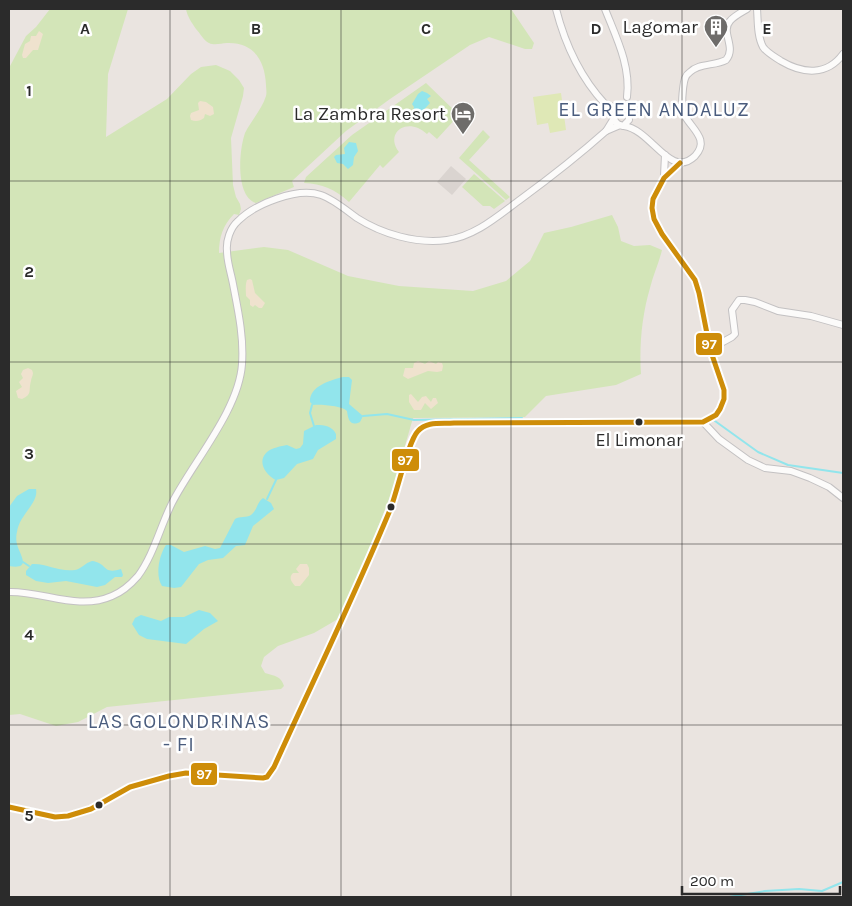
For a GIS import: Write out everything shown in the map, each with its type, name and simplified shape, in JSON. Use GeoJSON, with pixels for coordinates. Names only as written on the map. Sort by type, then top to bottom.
{"type":"FeatureCollection","features":[{"type":"Feature","properties":{"kind":"street"},"geometry":{"type":"LineString","coordinates":[[556,9],[564,37],[574,60],[614,117],[622,126],[641,133],[665,155],[680,163]]}},
{"type":"Feature","properties":{"kind":"street"},"geometry":{"type":"LineString","coordinates":[[605,9],[626,67],[629,120],[622,126],[606,130]]}},
{"type":"Feature","properties":{"kind":"street"},"geometry":{"type":"LineString","coordinates":[[9,807],[55,817],[68,816],[91,809],[130,787],[169,776],[186,773],[267,777],[274,767],[365,570],[395,496],[413,437],[425,426],[446,424],[707,421],[720,409],[724,398],[724,390],[710,349],[700,293],[695,280],[662,234],[654,219],[653,199],[664,178],[680,163],[687,161],[695,155],[701,144],[700,136],[685,116],[682,92],[684,79],[695,68],[726,60],[731,52],[727,26],[730,21],[747,9]]}},
{"type":"Feature","properties":{"kind":"street"},"geometry":{"type":"LineString","coordinates":[[757,9],[759,36],[763,47],[785,64],[812,72],[832,66],[843,54]]}},
{"type":"Feature","properties":{"kind":"street"},"geometry":{"type":"LineString","coordinates":[[9,592],[70,601],[102,599],[112,596],[130,584],[145,565],[172,505],[225,415],[237,389],[242,364],[242,341],[226,250],[232,229],[238,221],[264,204],[292,194],[307,192],[323,195],[366,224],[385,232],[410,238],[447,240],[462,236],[477,230],[564,167],[606,130],[618,107],[627,97]]}},
{"type":"Feature","properties":{"kind":"street"},"geometry":{"type":"LineString","coordinates":[[605,104],[624,107],[628,111]]}},
{"type":"Feature","properties":{"kind":"street"},"geometry":{"type":"LineString","coordinates":[[664,178],[665,155]]}},
{"type":"Feature","properties":{"kind":"street"},"geometry":{"type":"LineString","coordinates":[[710,349],[735,334],[732,310],[739,300],[756,302],[778,311],[843,325]]}},
{"type":"Feature","properties":{"kind":"street"},"geometry":{"type":"LineString","coordinates":[[707,421],[719,439],[748,460],[765,468],[791,472],[810,478],[829,487],[843,498]]}},
{"type":"Feature","properties":{"kind":"green space"},"geometry":{"type":"Polygon","coordinates":[[[50,9],[128,9],[108,74],[106,137],[167,99],[191,74],[201,67],[216,65],[230,71],[239,80],[244,88],[243,96],[231,138],[233,185],[241,209],[239,215],[234,214],[224,227],[219,253],[264,247],[288,250],[348,276],[399,286],[473,291],[506,281],[530,261],[544,233],[612,215],[618,227],[621,241],[634,246],[650,245],[662,250],[651,283],[643,320],[641,374],[616,385],[546,396],[525,417],[413,418],[391,494],[338,619],[314,633],[278,646],[264,657],[261,666],[265,673],[281,680],[284,686],[281,689],[107,707],[78,722],[56,726],[20,714],[9,715],[9,68],[26,36],[50,9]]]}},
{"type":"Feature","properties":{"kind":"green space"},"geometry":{"type":"Polygon","coordinates":[[[186,9],[511,9],[534,43],[532,49],[525,49],[489,37],[470,45],[346,131],[292,181],[294,187],[256,203],[249,199],[245,192],[240,172],[240,161],[245,133],[266,96],[263,68],[256,55],[244,46],[227,43],[211,44],[207,42],[193,24],[186,9]]]}},
{"type":"Feature","properties":{"kind":"green space"},"geometry":{"type":"Polygon","coordinates":[[[426,83],[459,115],[437,139],[429,132],[427,134],[412,126],[400,129],[394,138],[399,152],[383,168],[380,165],[349,202],[328,188],[304,183],[306,177],[352,135],[426,83]]]}},
{"type":"Feature","properties":{"kind":"green space"},"geometry":{"type":"Polygon","coordinates":[[[561,93],[566,130],[550,133],[548,123],[537,125],[533,97],[561,93]]]}},
{"type":"Feature","properties":{"kind":"green space"},"geometry":{"type":"Polygon","coordinates":[[[483,130],[490,137],[469,160],[510,197],[506,200],[459,158],[483,130]]]}},
{"type":"Feature","properties":{"kind":"green space"},"geometry":{"type":"Polygon","coordinates":[[[474,174],[505,201],[494,209],[490,206],[483,206],[462,187],[474,174]]]}},
{"type":"Feature","properties":{"kind":"sand"},"geometry":{"type":"Polygon","coordinates":[[[39,31],[43,34],[38,50],[33,50],[26,58],[23,58],[25,44],[30,41],[31,36],[36,36],[39,31]]]}},
{"type":"Feature","properties":{"kind":"sand"},"geometry":{"type":"Polygon","coordinates":[[[200,101],[206,102],[213,107],[214,114],[210,116],[205,114],[204,118],[195,121],[191,120],[191,113],[199,110],[198,103],[200,101]]]}},
{"type":"Feature","properties":{"kind":"sand"},"geometry":{"type":"Polygon","coordinates":[[[250,279],[252,280],[255,293],[265,303],[262,308],[250,305],[250,300],[246,296],[246,282],[250,279]]]}},
{"type":"Feature","properties":{"kind":"sand"},"geometry":{"type":"Polygon","coordinates":[[[418,361],[425,364],[429,361],[436,364],[438,362],[442,363],[442,371],[428,371],[408,379],[403,376],[405,368],[413,368],[414,363],[418,361]]]}},
{"type":"Feature","properties":{"kind":"sand"},"geometry":{"type":"Polygon","coordinates":[[[28,368],[33,373],[29,394],[22,399],[18,398],[16,391],[22,387],[19,382],[23,378],[21,374],[23,370],[28,368]]]}},
{"type":"Feature","properties":{"kind":"sand"},"geometry":{"type":"Polygon","coordinates":[[[411,394],[418,402],[422,397],[426,396],[431,402],[433,398],[436,398],[438,403],[431,409],[425,403],[421,410],[414,410],[409,402],[409,395],[411,394]]]}},
{"type":"Feature","properties":{"kind":"sand"},"geometry":{"type":"Polygon","coordinates":[[[300,564],[307,564],[309,575],[300,586],[295,586],[291,577],[293,573],[299,573],[296,569],[300,564]]]}},
{"type":"Feature","properties":{"kind":"shaded area"},"geometry":{"type":"Polygon","coordinates":[[[451,166],[466,179],[452,195],[437,182],[451,166]]]}},
{"type":"Feature","properties":{"kind":"water"},"geometry":{"type":"Polygon","coordinates":[[[422,91],[431,96],[427,99],[430,103],[417,117],[413,112],[414,107],[412,104],[422,91]]]}},
{"type":"Feature","properties":{"kind":"water"},"geometry":{"type":"Polygon","coordinates":[[[349,142],[356,143],[358,151],[354,157],[353,165],[348,169],[343,164],[337,163],[334,157],[345,154],[344,148],[349,142]]]}},
{"type":"Feature","properties":{"kind":"water"},"geometry":{"type":"Polygon","coordinates":[[[349,377],[352,380],[349,404],[363,416],[360,422],[354,424],[350,421],[345,409],[313,405],[310,402],[313,392],[317,388],[327,382],[349,377]]]}},
{"type":"Feature","properties":{"kind":"water"},"geometry":{"type":"Polygon","coordinates":[[[316,425],[330,428],[336,434],[336,439],[318,450],[313,459],[297,464],[284,478],[276,480],[266,472],[262,460],[267,452],[287,445],[296,449],[300,448],[303,444],[304,431],[316,425]]]}},
{"type":"Feature","properties":{"kind":"water"},"geometry":{"type":"Polygon","coordinates":[[[29,489],[36,489],[35,499],[21,520],[16,536],[23,563],[21,566],[9,566],[9,507],[17,496],[29,489]]]}},
{"type":"Feature","properties":{"kind":"water"},"geometry":{"type":"Polygon","coordinates":[[[263,498],[271,503],[274,509],[253,526],[245,545],[236,546],[223,558],[208,560],[199,564],[181,587],[162,586],[159,577],[159,566],[161,554],[166,545],[171,545],[184,552],[205,546],[215,549],[220,548],[235,519],[251,515],[263,498]]]}},
{"type":"Feature","properties":{"kind":"water"},"geometry":{"type":"Polygon","coordinates":[[[92,561],[101,564],[111,571],[121,569],[123,575],[122,577],[115,577],[105,585],[97,587],[66,581],[48,583],[36,581],[26,575],[26,571],[32,564],[63,570],[75,570],[92,561]]]}},
{"type":"Feature","properties":{"kind":"water"},"geometry":{"type":"Polygon","coordinates":[[[199,610],[210,613],[218,621],[204,629],[186,644],[147,639],[139,635],[132,624],[135,618],[141,615],[161,621],[169,617],[184,617],[199,610]]]}},
{"type":"Feature","properties":{"kind":"waterway"},"geometry":{"type":"LineString","coordinates":[[312,405],[310,413],[314,426]]}},
{"type":"Feature","properties":{"kind":"waterway"},"geometry":{"type":"LineString","coordinates":[[363,416],[387,414],[414,420],[522,418]]}},
{"type":"Feature","properties":{"kind":"waterway"},"geometry":{"type":"LineString","coordinates":[[715,421],[758,452],[788,465],[843,473]]}},
{"type":"Feature","properties":{"kind":"waterway"},"geometry":{"type":"LineString","coordinates":[[267,499],[276,480]]}},
{"type":"Feature","properties":{"kind":"waterway"},"geometry":{"type":"LineString","coordinates":[[23,562],[29,566]]}},
{"type":"Feature","properties":{"kind":"waterway"},"geometry":{"type":"LineString","coordinates":[[729,897],[765,891],[799,889],[822,891],[843,882]]}},
{"type":"Feature","properties":{"kind":"transit line","name":"97"},"geometry":{"type":"LineString","coordinates":[[9,807],[55,817],[68,816],[91,809],[130,787],[169,776],[186,773],[267,777],[274,767],[362,575],[390,510],[410,445],[418,431],[422,428],[434,424],[454,423],[703,422],[716,415],[724,399],[724,390],[710,349],[695,280],[662,234],[654,219],[652,208],[653,199],[664,178],[680,163]]}},
{"type":"Feature","properties":{"kind":"place","name":"Lagomar"},"geometry":{"type":"Point","coordinates":[716,48]}},
{"type":"Feature","properties":{"kind":"place","name":"La Zambra Resort"},"geometry":{"type":"Point","coordinates":[463,135]}},
{"type":"Feature","properties":{"kind":"place","name":"El Limonar"},"geometry":{"type":"Point","coordinates":[639,422]}},
{"type":"Feature","properties":{"kind":"district","name":"EL GREEN ANDALUZ"},"geometry":{"type":"Point","coordinates":[654,109]}},
{"type":"Feature","properties":{"kind":"district","name":"LAS GOLONDRINAS - FI"},"geometry":{"type":"Point","coordinates":[179,732]}}]}
